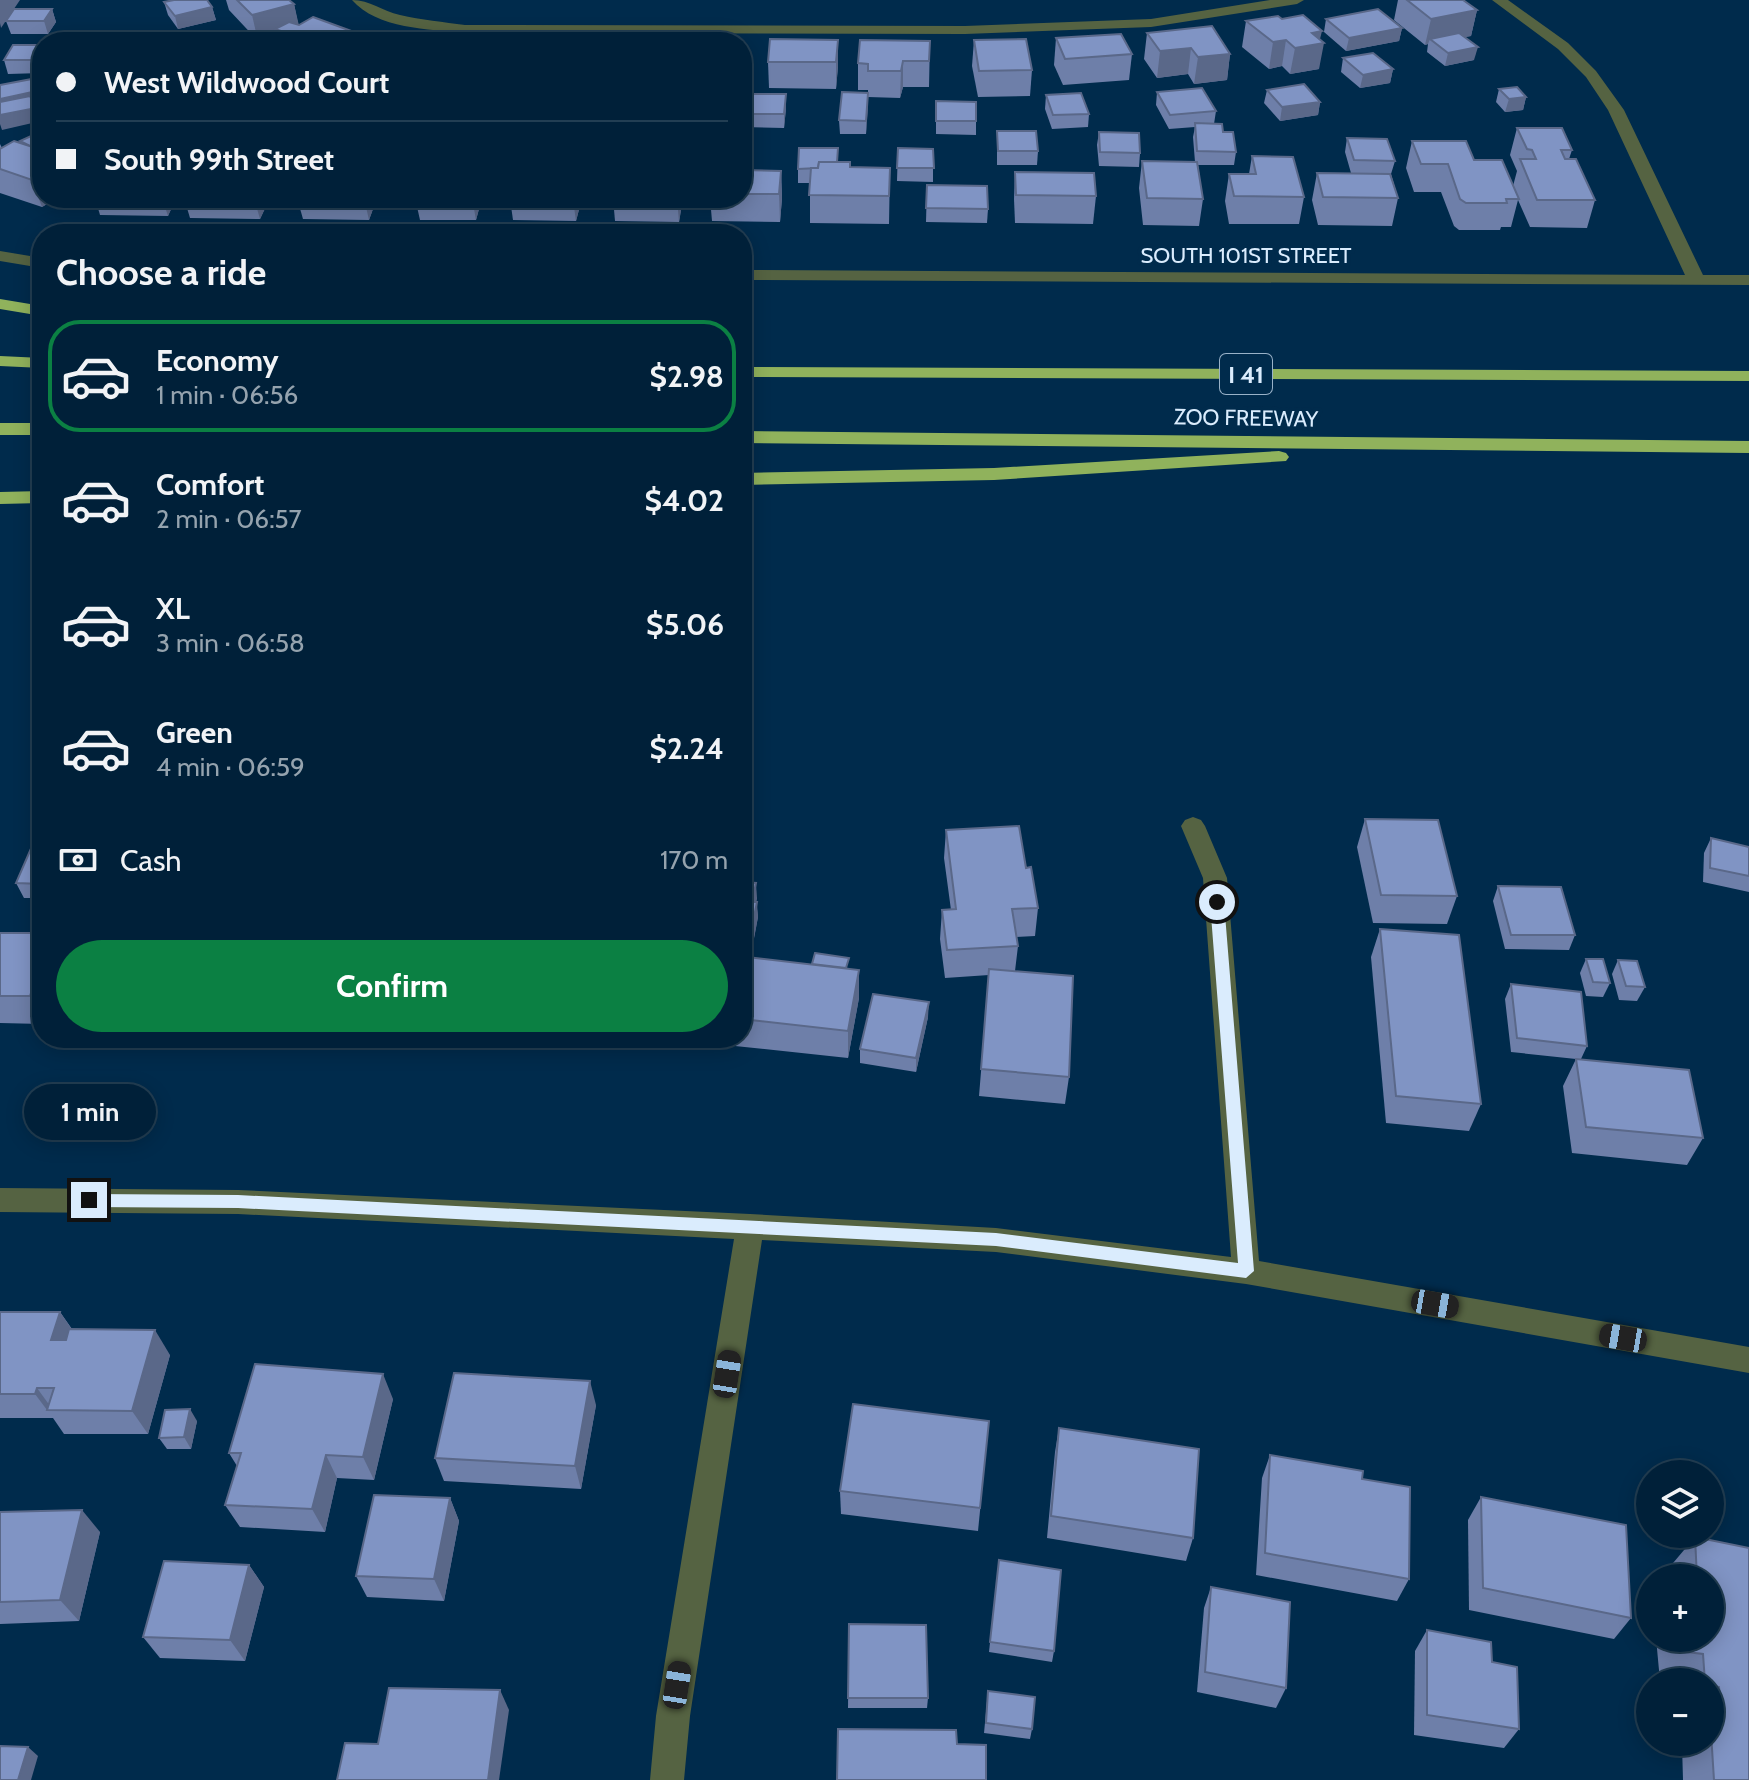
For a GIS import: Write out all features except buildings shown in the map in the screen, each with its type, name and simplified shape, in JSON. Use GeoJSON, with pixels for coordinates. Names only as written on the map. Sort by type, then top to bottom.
{"type":"FeatureCollection","features":[{"type":"Feature","properties":{"kind":"highway"},"geometry":{"type":"LineString","coordinates":[[0,304],[32,309]]}},
{"type":"Feature","properties":{"kind":"highway"},"geometry":{"type":"LineString","coordinates":[[0,361],[32,363]]}},
{"type":"Feature","properties":{"kind":"highway","name":"ZOO FREEWAY"},"geometry":{"type":"LineString","coordinates":[[752,372],[1749,376]]}},
{"type":"Feature","properties":{"kind":"highway"},"geometry":{"type":"LineString","coordinates":[[0,429],[32,429]]}},
{"type":"Feature","properties":{"kind":"highway","name":"ZOO FREEWAY"},"geometry":{"type":"LineString","coordinates":[[752,437],[1749,447]]}},
{"type":"Feature","properties":{"kind":"highway"},"geometry":{"type":"LineString","coordinates":[[752,479],[994,474],[1487,444]]}},
{"type":"Feature","properties":{"kind":"highway"},"geometry":{"type":"LineString","coordinates":[[0,498],[32,497]]}},
{"type":"Feature","properties":{"kind":"street"},"geometry":{"type":"LineString","coordinates":[[359,0],[363,6],[401,20],[465,29],[965,30],[1151,23],[1297,0]]}},
{"type":"Feature","properties":{"kind":"street"},"geometry":{"type":"LineString","coordinates":[[1499,0],[1563,46],[1591,74],[1616,110],[1696,279]]}},
{"type":"Feature","properties":{"kind":"street"},"geometry":{"type":"LineString","coordinates":[[0,256],[32,261]]}},
{"type":"Feature","properties":{"kind":"street","name":"SOUTH 101ST STREET"},"geometry":{"type":"LineString","coordinates":[[752,275],[1749,280]]}},
{"type":"Feature","properties":{"kind":"street"},"geometry":{"type":"LineString","coordinates":[[1193,826],[1215,878],[1246,1271]]}},
{"type":"Feature","properties":{"kind":"street"},"geometry":{"type":"LineString","coordinates":[[0,1200],[238,1202],[996,1240],[1246,1271],[1749,1360]]}},
{"type":"Feature","properties":{"kind":"street"},"geometry":{"type":"LineString","coordinates":[[667,1780],[673,1716],[750,1226]]}},
{"type":"Feature","properties":{"kind":"route"},"geometry":{"type":"LineString","coordinates":[[89,1200],[238,1202],[996,1240],[1246,1271],[1217,902]]}}]}
